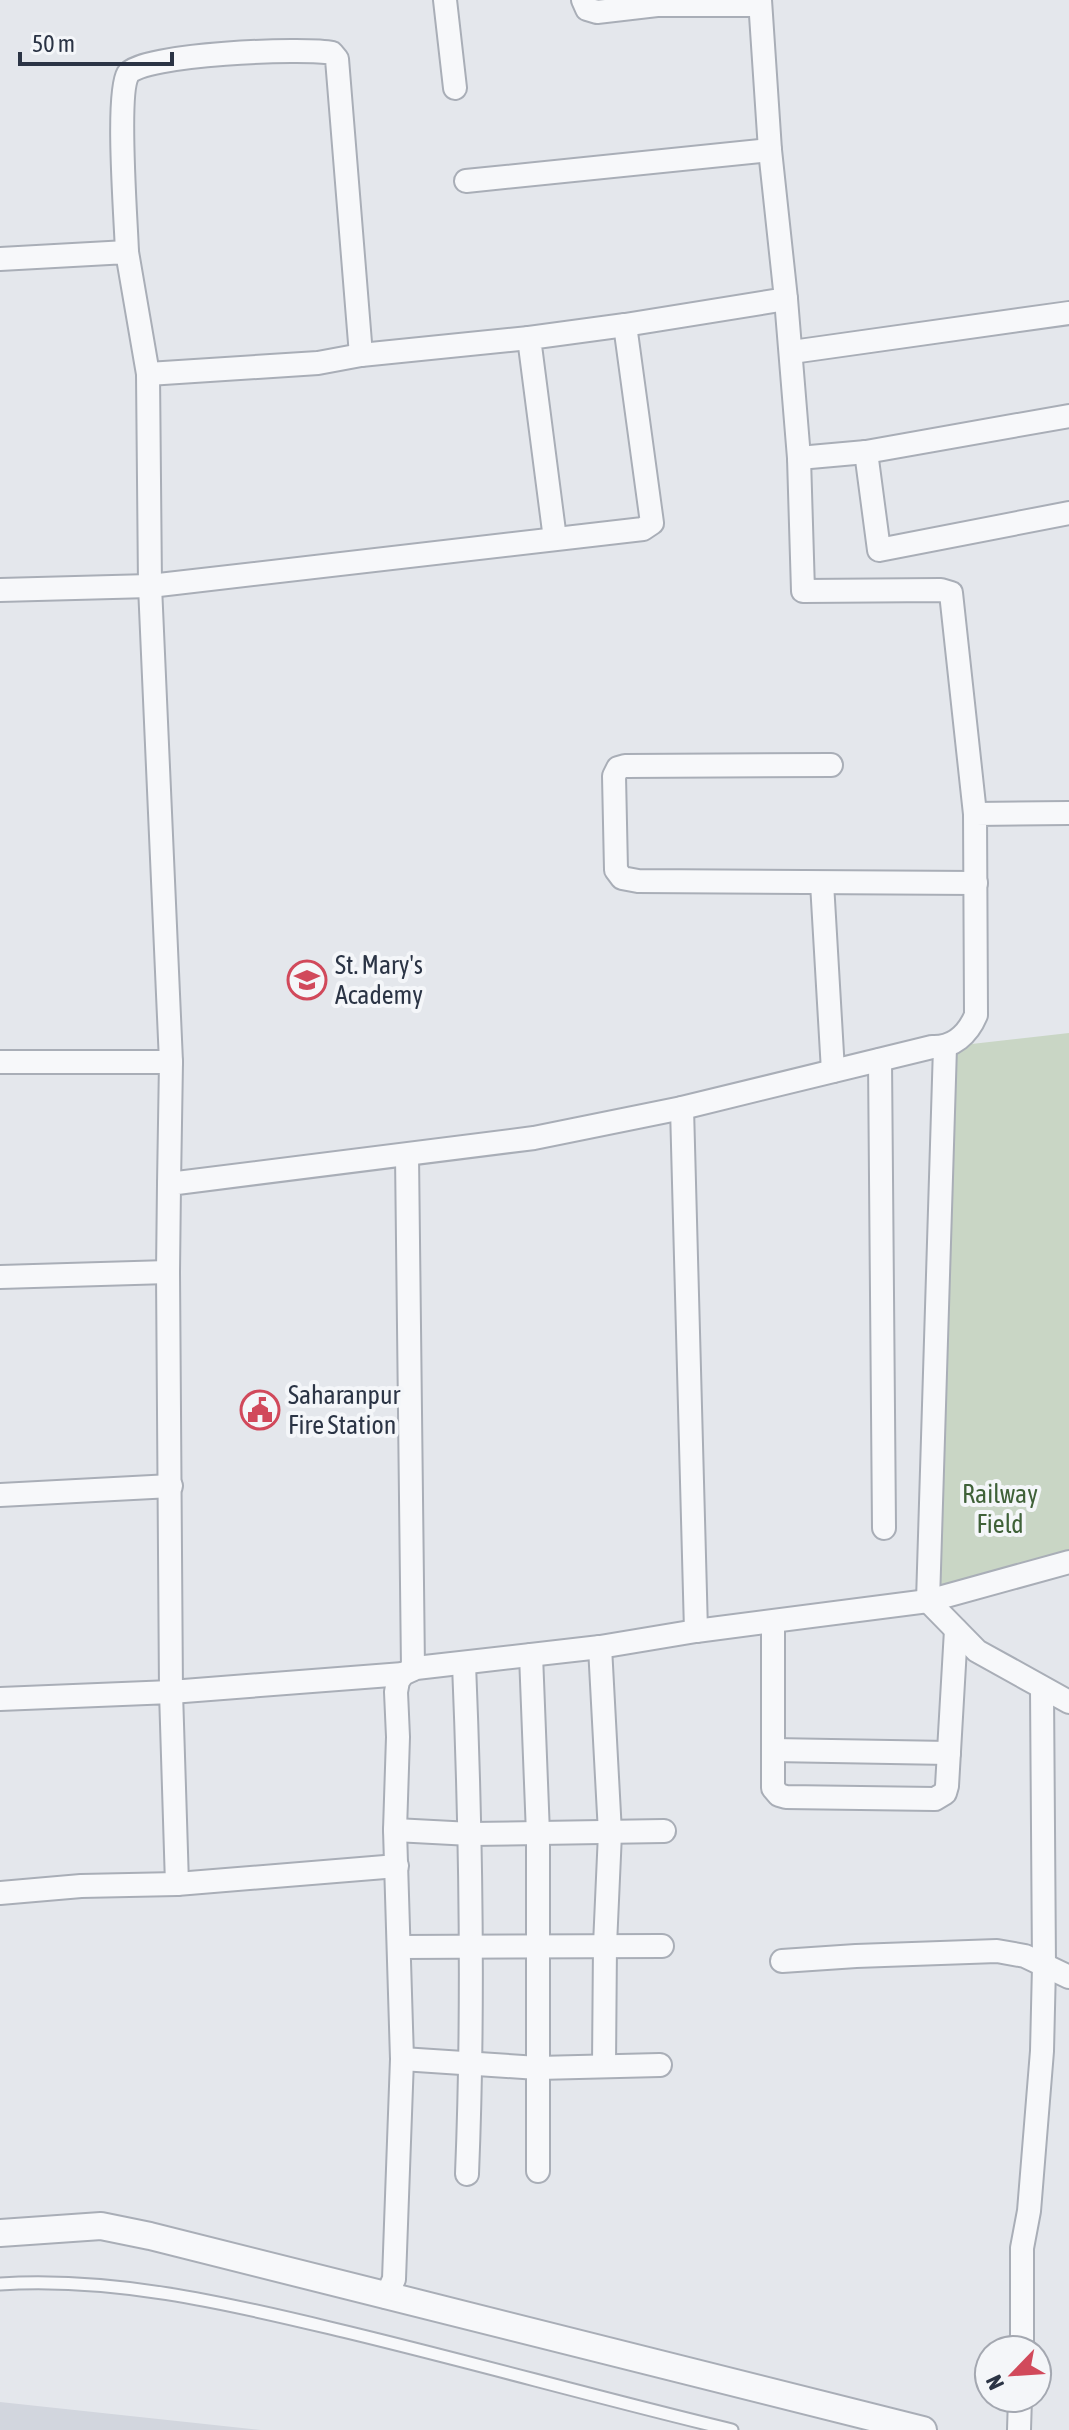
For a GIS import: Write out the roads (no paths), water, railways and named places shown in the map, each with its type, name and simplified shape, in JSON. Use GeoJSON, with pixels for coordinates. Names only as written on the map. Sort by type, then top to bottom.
{"type":"FeatureCollection","features":[{"type":"Feature","properties":{"kind":"street"},"geometry":{"type":"LineString","coordinates":[[445,0],[455,88]]}},
{"type":"Feature","properties":{"kind":"street"},"geometry":{"type":"LineString","coordinates":[[169,1184],[534,1138],[682,1108],[932,1047],[945,1047],[967,1032],[976,1015],[975,814],[952,595],[941,590],[803,591],[792,352],[770,150],[760,2],[657,5],[597,12],[587,9],[583,0]]}},
{"type":"Feature","properties":{"kind":"street"},"geometry":{"type":"LineString","coordinates":[[177,1884],[171,1692],[168,1272],[171,1062],[150,586],[148,374],[127,252],[122,117],[129,72],[137,66],[182,57],[230,54],[332,53],[337,59],[361,355]]}},
{"type":"Feature","properties":{"kind":"street"},"geometry":{"type":"LineString","coordinates":[[466,181],[770,150]]}},
{"type":"Feature","properties":{"kind":"street"},"geometry":{"type":"LineString","coordinates":[[0,259],[127,252]]}},
{"type":"Feature","properties":{"kind":"street"},"geometry":{"type":"LineString","coordinates":[[148,374],[318,363],[361,355],[625,325],[786,299]]}},
{"type":"Feature","properties":{"kind":"street"},"geometry":{"type":"LineString","coordinates":[[792,352],[1069,313]]}},
{"type":"Feature","properties":{"kind":"street"},"geometry":{"type":"LineString","coordinates":[[0,590],[150,586],[643,529],[652,523],[625,325]]}},
{"type":"Feature","properties":{"kind":"street"},"geometry":{"type":"LineString","coordinates":[[529,338],[555,539]]}},
{"type":"Feature","properties":{"kind":"street"},"geometry":{"type":"LineString","coordinates":[[799,458],[866,452],[1069,416]]}},
{"type":"Feature","properties":{"kind":"street"},"geometry":{"type":"LineString","coordinates":[[866,452],[879,550],[1069,513]]}},
{"type":"Feature","properties":{"kind":"street"},"geometry":{"type":"LineString","coordinates":[[831,765],[625,766],[616,770],[615,866],[622,878],[638,881],[976,883]]}},
{"type":"Feature","properties":{"kind":"street"},"geometry":{"type":"LineString","coordinates":[[975,814],[1069,813]]}},
{"type":"Feature","properties":{"kind":"street"},"geometry":{"type":"LineString","coordinates":[[822,883],[833,1071]]}},
{"type":"Feature","properties":{"kind":"street"},"geometry":{"type":"LineString","coordinates":[[945,1047],[928,1601],[977,1651],[1042,1690],[1069,1702]]}},
{"type":"Feature","properties":{"kind":"street"},"geometry":{"type":"LineString","coordinates":[[880,1060],[884,1528]]}},
{"type":"Feature","properties":{"kind":"street"},"geometry":{"type":"LineString","coordinates":[[0,1062],[171,1062]]}},
{"type":"Feature","properties":{"kind":"street"},"geometry":{"type":"LineString","coordinates":[[682,1108],[696,1631]]}},
{"type":"Feature","properties":{"kind":"street"},"geometry":{"type":"LineString","coordinates":[[386,2297],[394,2279],[402,2059],[395,1830],[396,1692],[408,1672],[407,1155]]}},
{"type":"Feature","properties":{"kind":"street"},"geometry":{"type":"LineString","coordinates":[[0,1277],[168,1272]]}},
{"type":"Feature","properties":{"kind":"street"},"geometry":{"type":"LineString","coordinates":[[0,1495],[171,1486]]}},
{"type":"Feature","properties":{"kind":"street"},"geometry":{"type":"LineString","coordinates":[[0,1699],[171,1692],[408,1672],[928,1601],[1069,1562]]}},
{"type":"Feature","properties":{"kind":"street"},"geometry":{"type":"LineString","coordinates":[[773,1622],[773,1788],[779,1795],[935,1799],[945,1793],[956,1630]]}},
{"type":"Feature","properties":{"kind":"street"},"geometry":{"type":"LineString","coordinates":[[600,1647],[610,1833],[604,2065]]}},
{"type":"Feature","properties":{"kind":"street"},"geometry":{"type":"LineString","coordinates":[[531,1655],[538,1834],[538,2171]]}},
{"type":"Feature","properties":{"kind":"street"},"geometry":{"type":"LineString","coordinates":[[464,1664],[471,1834],[471,2063],[467,2174]]}},
{"type":"Feature","properties":{"kind":"street"},"geometry":{"type":"LineString","coordinates":[[1022,2334],[1022,2248],[1029,2211],[1040,2083],[1044,1966],[1042,1690]]}},
{"type":"Feature","properties":{"kind":"street"},"geometry":{"type":"LineString","coordinates":[[773,1750],[949,1753]]}},
{"type":"Feature","properties":{"kind":"street"},"geometry":{"type":"LineString","coordinates":[[395,1830],[471,1834],[664,1831]]}},
{"type":"Feature","properties":{"kind":"street"},"geometry":{"type":"LineString","coordinates":[[0,1893],[81,1886],[177,1884],[397,1866]]}},
{"type":"Feature","properties":{"kind":"street"},"geometry":{"type":"LineString","coordinates":[[399,1947],[662,1946]]}},
{"type":"Feature","properties":{"kind":"street"},"geometry":{"type":"LineString","coordinates":[[782,1961],[997,1951],[1025,1956],[1069,1977]]}},
{"type":"Feature","properties":{"kind":"street"},"geometry":{"type":"LineString","coordinates":[[402,2059],[538,2068],[660,2065]]}},
{"type":"Feature","properties":{"kind":"street"},"geometry":{"type":"LineString","coordinates":[[0,2233],[101,2226],[150,2236],[923,2430]]}},
{"type":"Feature","properties":{"kind":"lane"},"geometry":{"type":"LineString","coordinates":[[0,2284],[43,2281],[129,2288],[237,2306],[383,2340],[732,2430]]}},
{"type":"Feature","properties":{"kind":"place","name":"St. Mary's Academy"},"geometry":{"type":"Point","coordinates":[307,980]}},
{"type":"Feature","properties":{"kind":"place","name":"Saharanpur Fire Station"},"geometry":{"type":"Point","coordinates":[260,1410]}},
{"type":"Feature","properties":{"kind":"park label","name":"Railway Field"},"geometry":{"type":"Point","coordinates":[1000,1509]}}]}
